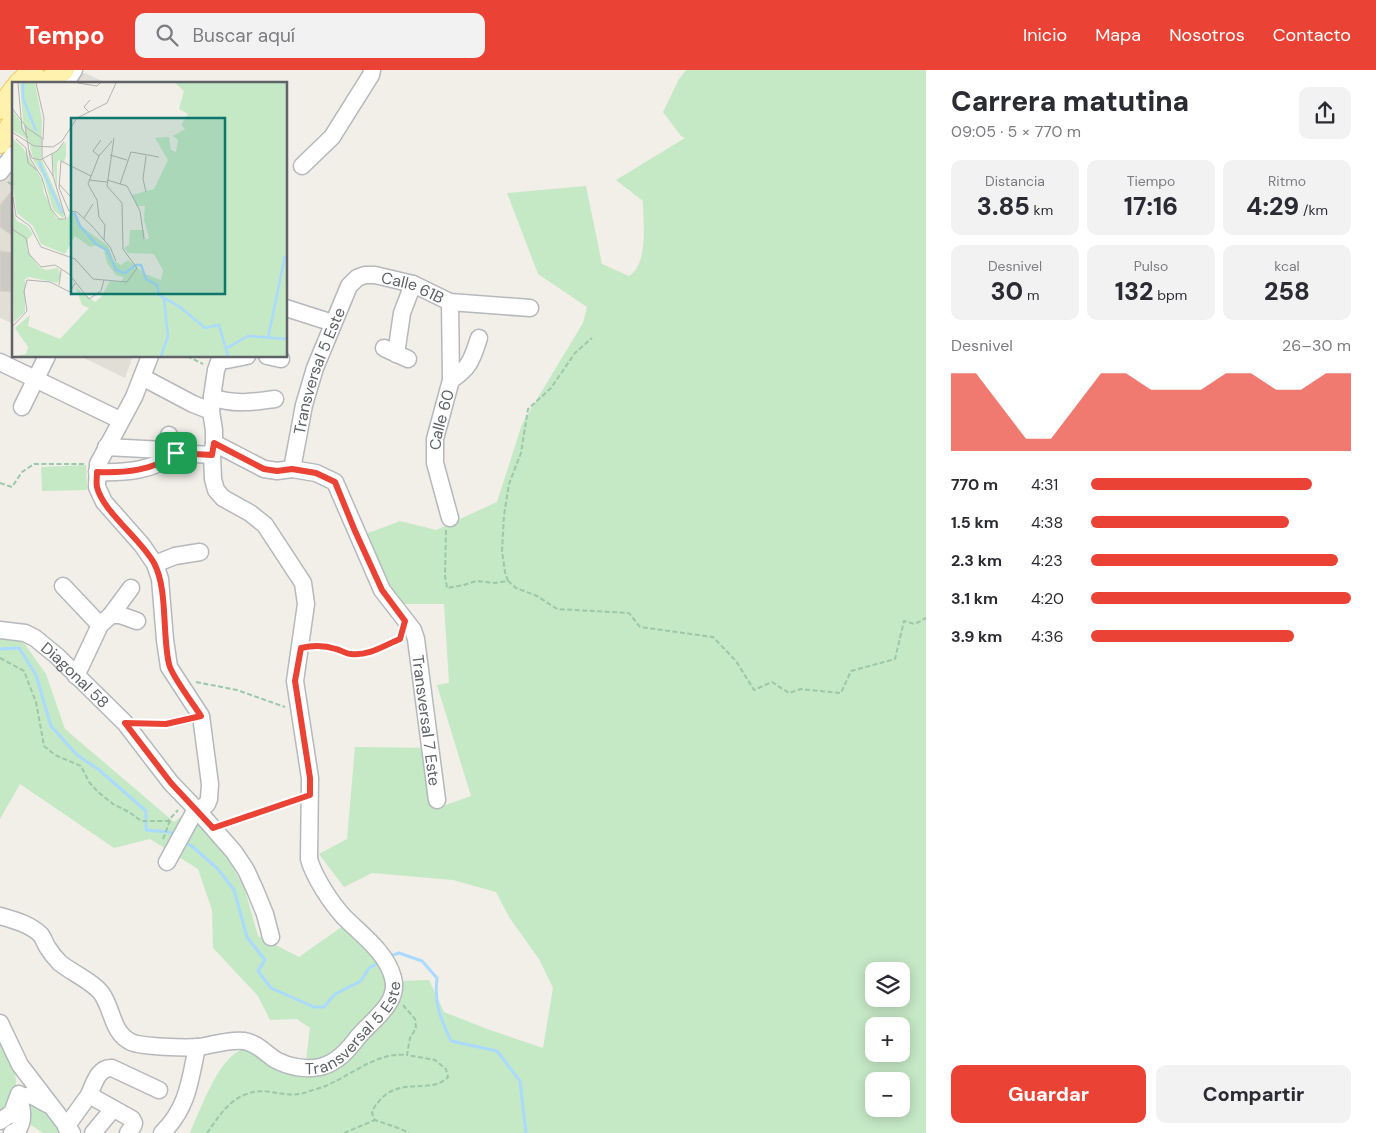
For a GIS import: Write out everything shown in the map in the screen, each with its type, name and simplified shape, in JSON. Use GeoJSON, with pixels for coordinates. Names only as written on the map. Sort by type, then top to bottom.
{"type":"FeatureCollection","features":[{"type":"Feature","properties":{"kind":"main road"},"geometry":{"type":"LineString","coordinates":[[20,82],[33,70]]}},
{"type":"Feature","properties":{"kind":"main road"},"geometry":{"type":"LineString","coordinates":[[46,82],[64,70]]}},
{"type":"Feature","properties":{"kind":"main road"},"geometry":{"type":"LineString","coordinates":[[0,109],[12,92]]}},
{"type":"Feature","properties":{"kind":"main road"},"geometry":{"type":"LineString","coordinates":[[8,141],[12,127]]}},
{"type":"Feature","properties":{"kind":"street"},"geometry":{"type":"LineString","coordinates":[[66,82],[74,70]]}},
{"type":"Feature","properties":{"kind":"street"},"geometry":{"type":"LineString","coordinates":[[302,166],[332,137],[371,75],[372,70]]}},
{"type":"Feature","properties":{"kind":"street"},"geometry":{"type":"LineString","coordinates":[[0,172],[8,141]]}},
{"type":"Feature","properties":{"kind":"street","name":"Calle 61B"},"geometry":{"type":"LineString","coordinates":[[357,278],[365,275],[375,275],[413,284],[450,302],[451,380]]}},
{"type":"Feature","properties":{"kind":"street","name":"Transversal 5 Este"},"geometry":{"type":"LineString","coordinates":[[292,469],[304,405],[315,368],[349,286],[357,278]]}},
{"type":"Feature","properties":{"kind":"street"},"geometry":{"type":"LineString","coordinates":[[396,354],[402,313],[413,284]]}},
{"type":"Feature","properties":{"kind":"street"},"geometry":{"type":"LineString","coordinates":[[450,302],[530,308]]}},
{"type":"Feature","properties":{"kind":"street"},"geometry":{"type":"LineString","coordinates":[[288,309],[333,323]]}},
{"type":"Feature","properties":{"kind":"street"},"geometry":{"type":"LineString","coordinates":[[451,380],[463,373],[470,364],[479,338]]}},
{"type":"Feature","properties":{"kind":"street"},"geometry":{"type":"LineString","coordinates":[[22,407],[46,358]]}},
{"type":"Feature","properties":{"kind":"street"},"geometry":{"type":"LineString","coordinates":[[149,358],[134,397],[106,447],[98,468],[97,487],[104,502],[142,545],[155,564],[161,588],[169,667],[201,716],[210,784],[209,799],[207,804],[192,805],[173,842],[167,862]]}},
{"type":"Feature","properties":{"kind":"street"},"geometry":{"type":"LineString","coordinates":[[219,362],[237,358]]}},
{"type":"Feature","properties":{"kind":"street"},"geometry":{"type":"LineString","coordinates":[[0,362],[120,420]]}},
{"type":"Feature","properties":{"kind":"street","name":"Transversal 5 Este"},"geometry":{"type":"LineString","coordinates":[[197,1047],[231,1041],[244,1041],[254,1044],[276,1060],[290,1066],[304,1068],[320,1067],[334,1062],[346,1051],[390,1000],[394,988],[394,979],[380,953],[343,916],[312,871],[309,859],[310,778],[298,711],[295,681],[306,604],[303,583],[265,525],[250,513],[223,498],[216,490],[213,479],[214,430],[212,404],[219,362]]}},
{"type":"Feature","properties":{"kind":"street"},"geometry":{"type":"LineString","coordinates":[[142,377],[193,404],[212,404],[220,400],[245,403],[276,399]]}},
{"type":"Feature","properties":{"kind":"street","name":"Calle 60"},"geometry":{"type":"LineString","coordinates":[[450,518],[435,463],[435,439],[451,380]]}},
{"type":"Feature","properties":{"kind":"street"},"geometry":{"type":"LineString","coordinates":[[98,468],[122,473],[166,461],[170,452],[169,434]]}},
{"type":"Feature","properties":{"kind":"street"},"geometry":{"type":"LineString","coordinates":[[106,447],[170,452],[213,449],[264,469],[277,471],[292,469]]}},
{"type":"Feature","properties":{"kind":"street","name":"Transversal 7 Este"},"geometry":{"type":"LineString","coordinates":[[292,469],[316,473],[335,482],[382,590],[413,630],[416,639],[437,800]]}},
{"type":"Feature","properties":{"kind":"street"},"geometry":{"type":"LineString","coordinates":[[155,564],[175,556],[200,552]]}},
{"type":"Feature","properties":{"kind":"street"},"geometry":{"type":"LineString","coordinates":[[63,586],[105,620]]}},
{"type":"Feature","properties":{"kind":"street"},"geometry":{"type":"LineString","coordinates":[[76,676],[105,620],[131,588]]}},
{"type":"Feature","properties":{"kind":"street"},"geometry":{"type":"LineString","coordinates":[[105,620],[120,615],[137,622]]}},
{"type":"Feature","properties":{"kind":"street","name":"Diagonal 58"},"geometry":{"type":"LineString","coordinates":[[0,630],[25,633],[35,638],[57,656],[125,723],[171,783],[234,852],[246,870],[265,914],[271,937]]}},
{"type":"Feature","properties":{"kind":"street"},"geometry":{"type":"LineString","coordinates":[[0,916],[22,922],[41,935],[48,950],[60,963],[101,992],[120,1034],[131,1042],[146,1045],[197,1047],[184,1103],[178,1115],[162,1133]]}},
{"type":"Feature","properties":{"kind":"street"},"geometry":{"type":"LineString","coordinates":[[0,1023],[20,1066],[69,1130],[101,1071],[106,1068],[112,1068],[159,1090]]}},
{"type":"Feature","properties":{"kind":"street"},"geometry":{"type":"LineString","coordinates":[[20,1066],[19,1098],[22,1116],[20,1131]]}},
{"type":"Feature","properties":{"kind":"street"},"geometry":{"type":"LineString","coordinates":[[0,1121],[12,1113],[19,1098],[28,1095],[34,1096],[49,1105]]}},
{"type":"Feature","properties":{"kind":"street"},"geometry":{"type":"LineString","coordinates":[[89,1095],[132,1119],[134,1123],[128,1133]]}},
{"type":"Feature","properties":{"kind":"street"},"geometry":{"type":"LineString","coordinates":[[93,1133],[113,1109]]}},
{"type":"Feature","properties":{"kind":"path"},"geometry":{"type":"LineString","coordinates":[[592,338],[575,353],[550,388],[528,409],[521,454],[509,484],[504,515],[502,551],[505,572],[508,581],[516,588],[536,596],[557,609],[629,613],[640,627],[713,637],[736,661],[754,690],[772,682],[790,693],[800,689],[842,693],[851,671],[895,660],[904,622],[915,624],[926,618]]}},
{"type":"Feature","properties":{"kind":"path"},"geometry":{"type":"LineString","coordinates":[[198,358],[219,362]]}},
{"type":"Feature","properties":{"kind":"path"},"geometry":{"type":"LineString","coordinates":[[0,483],[12,487],[22,472],[34,464],[98,468]]}},
{"type":"Feature","properties":{"kind":"path"},"geometry":{"type":"LineString","coordinates":[[450,518],[446,531],[445,576],[447,588],[464,586],[476,580],[494,583],[508,581]]}},
{"type":"Feature","properties":{"kind":"path"},"geometry":{"type":"LineString","coordinates":[[301,648],[313,645],[337,649],[349,654],[370,654],[380,647],[400,639],[405,621]]}},
{"type":"Feature","properties":{"kind":"path"},"geometry":{"type":"LineString","coordinates":[[0,658],[24,671],[36,702],[44,746],[55,755],[80,766],[89,782],[113,804],[141,821],[168,821],[192,805]]}},
{"type":"Feature","properties":{"kind":"path"},"geometry":{"type":"LineString","coordinates":[[177,678],[237,690],[298,711]]}},
{"type":"Feature","properties":{"kind":"path"},"geometry":{"type":"LineString","coordinates":[[125,723],[166,724],[201,716]]}},
{"type":"Feature","properties":{"kind":"path"},"geometry":{"type":"LineString","coordinates":[[213,828],[310,795]]}},
{"type":"Feature","properties":{"kind":"path"},"geometry":{"type":"LineString","coordinates":[[172,817],[168,827],[173,842]]}},
{"type":"Feature","properties":{"kind":"path"},"geometry":{"type":"LineString","coordinates":[[402,1003],[415,1019],[416,1028],[410,1038],[407,1055]]}},
{"type":"Feature","properties":{"kind":"path"},"geometry":{"type":"LineString","coordinates":[[207,1133],[222,1112],[243,1095],[264,1090],[281,1094],[302,1094],[329,1084],[355,1069],[400,1054],[435,1060],[446,1069],[448,1077],[442,1083],[407,1086],[385,1094],[373,1108],[372,1113],[375,1120]]}},
{"type":"Feature","properties":{"kind":"path"},"geometry":{"type":"LineString","coordinates":[[344,1133],[375,1120],[409,1133]]}},
{"type":"Feature","properties":{"kind":"shaded area"},"geometry":{"type":"Polygon","coordinates":[[[85,73],[104,82],[70,82],[73,78],[85,73]]]}},
{"type":"Feature","properties":{"kind":"shaded area"},"geometry":{"type":"Polygon","coordinates":[[[12,141],[12,323],[0,318],[0,156],[6,145],[12,141]]]}},
{"type":"Feature","properties":{"kind":"shaded area"},"geometry":{"type":"Polygon","coordinates":[[[84,358],[132,358],[125,378],[84,358]]]}},
{"type":"Feature","properties":{"kind":"green space"},"geometry":{"type":"Polygon","coordinates":[[[686,70],[926,70],[926,1133],[190,1133],[212,1084],[227,1061],[236,1053],[245,1049],[258,1049],[306,1060],[310,1028],[297,1019],[270,1020],[258,996],[213,948],[212,910],[198,869],[150,839],[114,848],[20,784],[0,819],[0,639],[11,639],[24,643],[46,674],[65,729],[174,822],[186,813],[219,841],[245,890],[258,936],[299,957],[343,926],[399,981],[429,980],[444,1012],[543,1048],[553,988],[539,959],[509,917],[496,892],[453,880],[372,873],[344,887],[319,854],[347,839],[355,747],[435,748],[440,807],[471,796],[437,685],[449,683],[444,604],[397,604],[366,534],[400,521],[436,530],[497,502],[522,424],[583,323],[587,307],[538,274],[507,193],[586,186],[602,264],[629,276],[640,262],[644,242],[643,201],[616,180],[685,138],[681,136],[663,112],[679,79],[686,70]]]}},
{"type":"Feature","properties":{"kind":"green space"},"geometry":{"type":"Polygon","coordinates":[[[86,465],[87,490],[42,491],[41,467],[86,465]]]}},
{"type":"Feature","properties":{"kind":"green space"},"geometry":{"type":"Polygon","coordinates":[[[0,1031],[13,1057],[16,1100],[0,1115],[0,1031]]]}},
{"type":"Feature","properties":{"kind":"green space"},"geometry":{"type":"Polygon","coordinates":[[[29,1100],[43,1107],[52,1120],[65,1133],[43,1133],[31,1125],[29,1100]]]}},
{"type":"Feature","properties":{"kind":"building"},"geometry":{"type":"Polygon","coordinates":[[[12,190],[12,236],[0,227],[0,205],[12,190]]]}},
{"type":"Feature","properties":{"kind":"building"},"geometry":{"type":"Polygon","coordinates":[[[0,251],[12,253],[12,292],[0,291],[0,251]]]}},
{"type":"Feature","properties":{"kind":"waterway"},"geometry":{"type":"LineString","coordinates":[[0,649],[19,648],[36,675],[51,726],[77,755],[98,769],[146,811],[146,830],[170,832],[176,836]]}},
{"type":"Feature","properties":{"kind":"waterway"},"geometry":{"type":"LineString","coordinates":[[183,841],[193,847],[218,869],[234,890],[247,937],[265,960],[258,971],[271,988],[314,1007],[324,1007],[335,994],[361,981],[369,968],[380,962]]}},
{"type":"Feature","properties":{"kind":"waterway"},"geometry":{"type":"LineString","coordinates":[[390,956],[399,953],[422,961],[437,978],[437,1003],[451,1041],[497,1051],[520,1081],[526,1133]]}},
{"type":"Feature","properties":{"kind":"route"},"geometry":{"type":"LineString","coordinates":[[214,443],[264,469],[277,471],[292,469],[316,473],[335,482],[382,590],[405,621],[400,639],[380,647],[370,654],[349,654],[337,649],[313,645],[301,648],[295,681],[298,711],[310,778],[310,795],[213,828],[171,783],[125,723],[166,724],[201,716],[169,667],[160,579],[155,564],[142,545],[104,502],[97,487],[97,472],[122,473],[150,467],[166,461],[176,453],[212,455],[214,443]]}}]}
